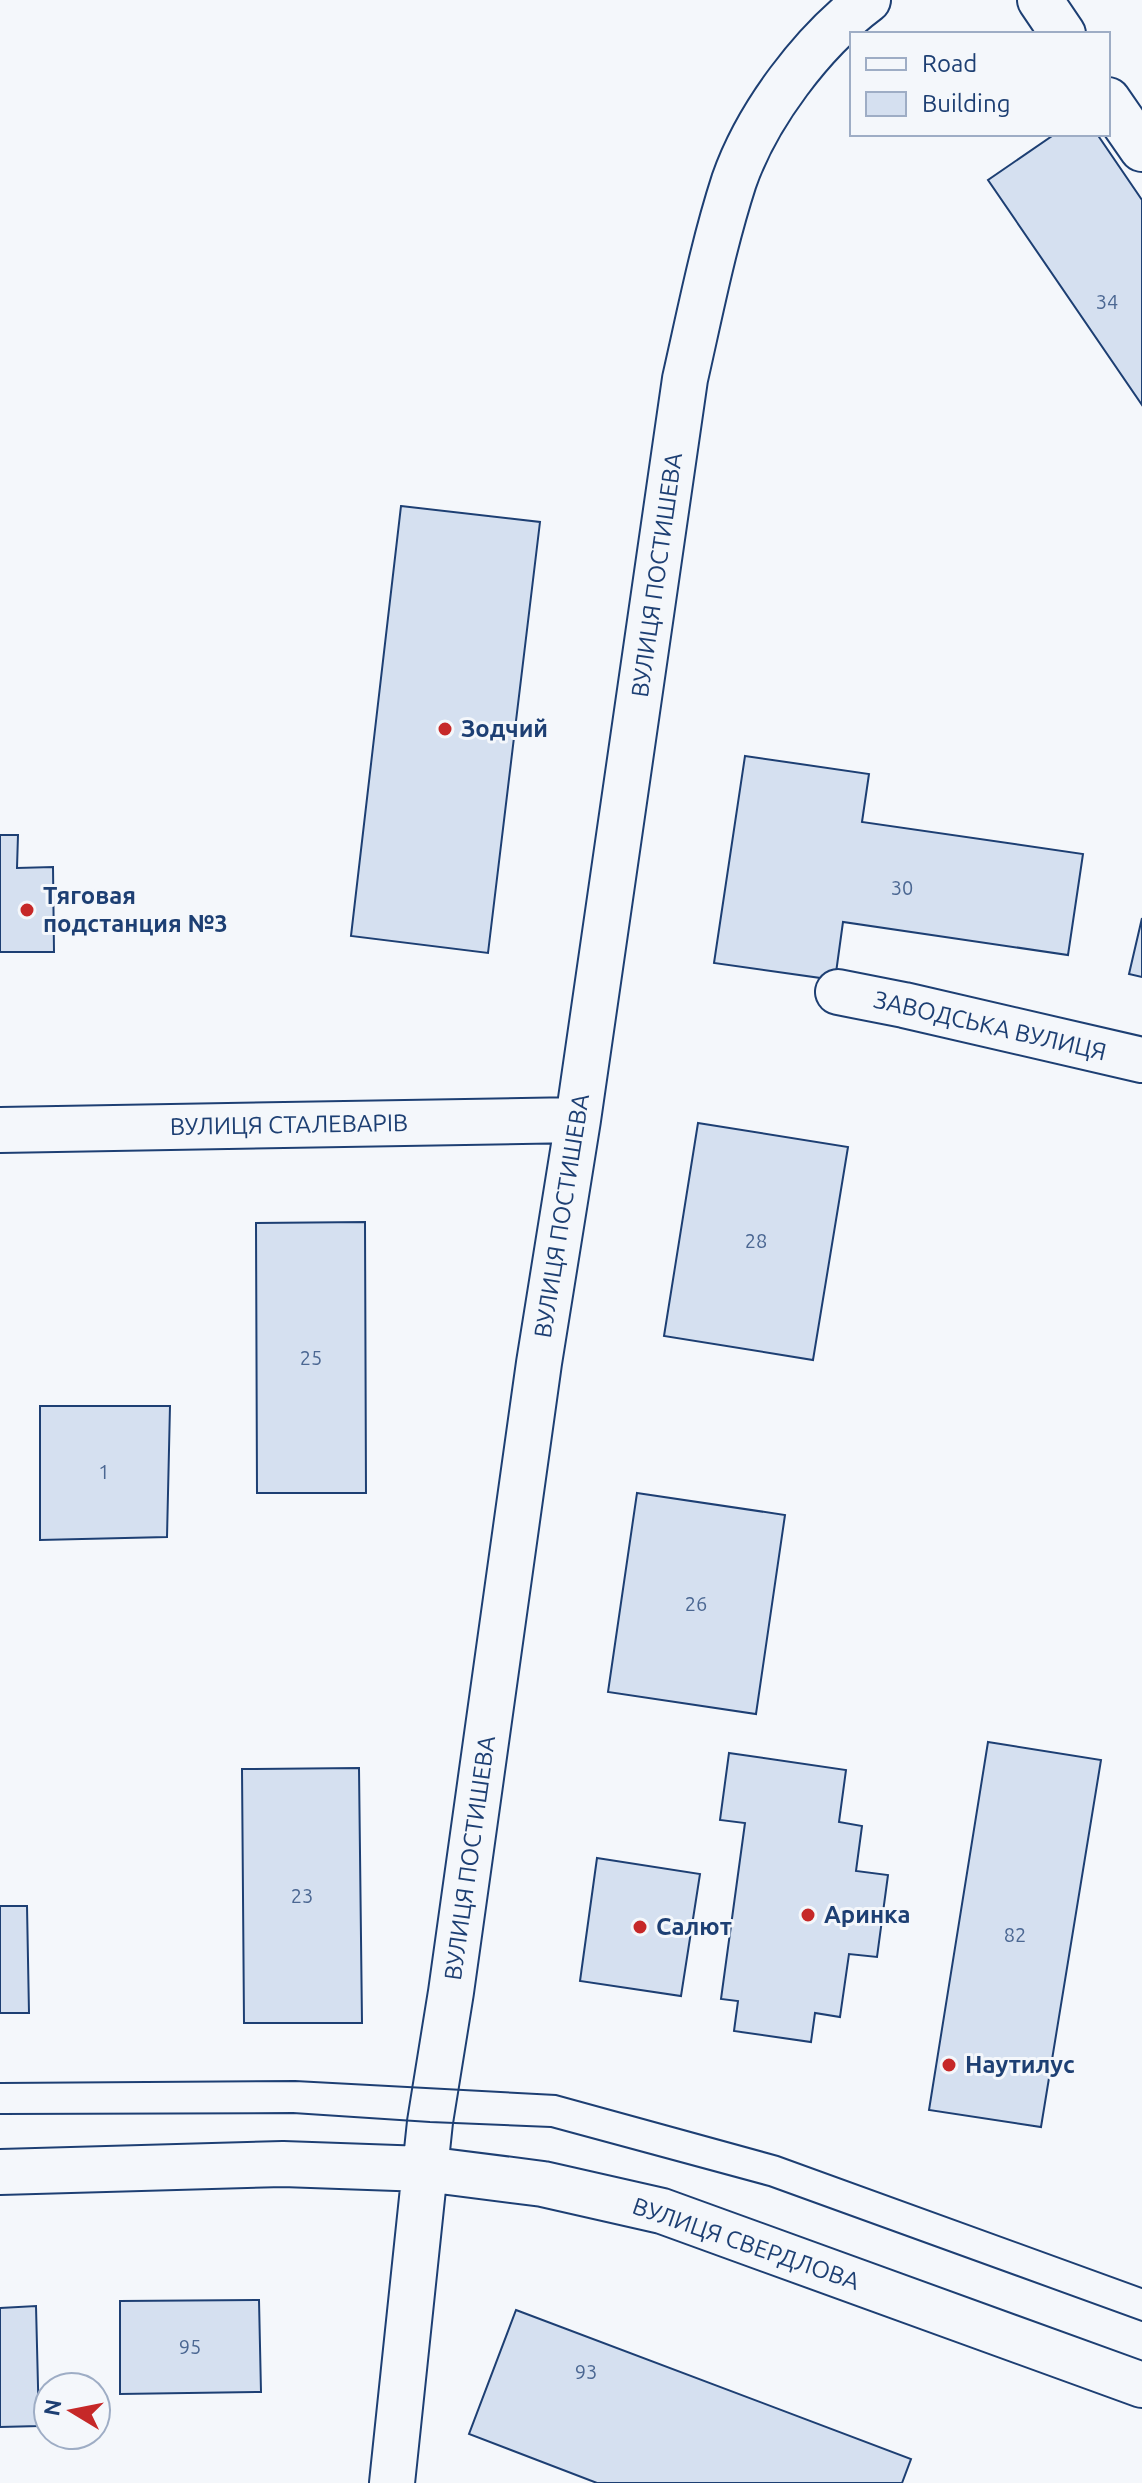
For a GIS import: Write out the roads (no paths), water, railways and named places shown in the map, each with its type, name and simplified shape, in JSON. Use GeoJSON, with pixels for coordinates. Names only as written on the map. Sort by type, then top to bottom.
{"type":"FeatureCollection","features":[{"type":"Feature","properties":{"kind":"street","name":"ВУЛИЦЯ ПОСТИШЕВА"},"geometry":{"type":"LineString","coordinates":[[392,2483],[425,2169],[539,1363],[578,1120],[685,379],[711,261],[735,179],[765,116],[804,62],[868,0]]}},
{"type":"Feature","properties":{"kind":"street"},"geometry":{"type":"LineString","coordinates":[[1040,0],[1062,32]]}},
{"type":"Feature","properties":{"kind":"street"},"geometry":{"type":"LineString","coordinates":[[1110,103],[1142,149]]}},
{"type":"Feature","properties":{"kind":"street","name":"ЗАВОДСЬКА ВУЛИЦЯ"},"geometry":{"type":"LineString","coordinates":[[838,992],[1142,1060]]}},
{"type":"Feature","properties":{"kind":"street","name":"ВУЛИЦЯ СТАЛЕВАРІВ"},"geometry":{"type":"LineString","coordinates":[[0,1130],[578,1120]]}},
{"type":"Feature","properties":{"kind":"street","name":"ВУЛИЦЯ СВЕРДЛОВА"},"geometry":{"type":"LineString","coordinates":[[0,2172],[283,2164],[425,2169],[543,2184],[662,2211],[1142,2385]]}},
{"type":"Feature","properties":{"kind":"tram line"},"geometry":{"type":"LineString","coordinates":[[0,2083],[295,2081],[556,2095],[778,2156],[1142,2288]]}},
{"type":"Feature","properties":{"kind":"tram line"},"geometry":{"type":"LineString","coordinates":[[0,2114],[293,2113],[551,2127],[769,2186],[1142,2321]]}},
{"type":"Feature","properties":{"kind":"place","name":"Зодчий"},"geometry":{"type":"Point","coordinates":[445,729]}},
{"type":"Feature","properties":{"kind":"place","name":"Тяговая подстанция №3"},"geometry":{"type":"Point","coordinates":[27,910]}},
{"type":"Feature","properties":{"kind":"place","name":"Аринка"},"geometry":{"type":"Point","coordinates":[808,1915]}},
{"type":"Feature","properties":{"kind":"place","name":"Салют"},"geometry":{"type":"Point","coordinates":[640,1927]}},
{"type":"Feature","properties":{"kind":"place","name":"Наутилус"},"geometry":{"type":"Point","coordinates":[949,2065]}}]}
